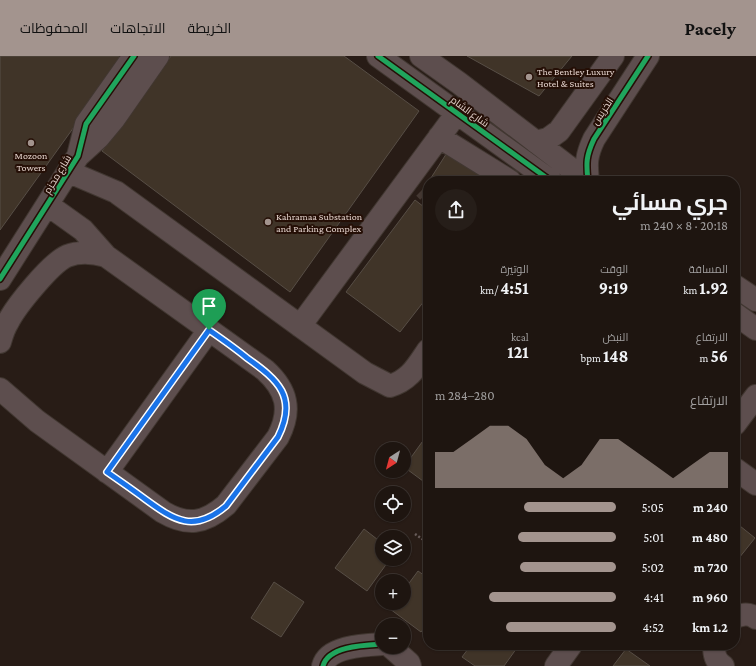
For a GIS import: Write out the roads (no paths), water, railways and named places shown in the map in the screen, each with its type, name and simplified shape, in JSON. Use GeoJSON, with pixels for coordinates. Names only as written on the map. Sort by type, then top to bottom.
{"type":"FeatureCollection","features":[{"type":"Feature","properties":{"kind":"street","name":"شارع محزم"},"geometry":{"type":"LineString","coordinates":[[73,164],[86,124],[134,56]]}},
{"type":"Feature","properties":{"kind":"street","name":"شارع محزم"},"geometry":{"type":"LineString","coordinates":[[0,279],[73,164],[114,119],[158,56]]}},
{"type":"Feature","properties":{"kind":"street","name":"شارع الشام"},"geometry":{"type":"LineString","coordinates":[[378,56],[544,176]]}},
{"type":"Feature","properties":{"kind":"street","name":"شارع الشام"},"geometry":{"type":"LineString","coordinates":[[421,56],[581,176]]}},
{"type":"Feature","properties":{"kind":"street"},"geometry":{"type":"LineString","coordinates":[[536,142],[548,139],[559,131],[613,56]]}},
{"type":"Feature","properties":{"kind":"street","name":"الخريس"},"geometry":{"type":"LineString","coordinates":[[587,176],[586,163],[588,152],[594,139],[648,56]]}},
{"type":"Feature","properties":{"kind":"street"},"geometry":{"type":"LineString","coordinates":[[300,326],[416,183],[439,137],[457,113]]}},
{"type":"Feature","properties":{"kind":"street"},"geometry":{"type":"LineString","coordinates":[[569,119],[571,128],[578,136],[594,139]]}},
{"type":"Feature","properties":{"kind":"street"},"geometry":{"type":"LineString","coordinates":[[439,137],[502,176]]}},
{"type":"Feature","properties":{"kind":"street"},"geometry":{"type":"LineString","coordinates":[[73,164],[116,192],[365,373],[390,386],[400,383],[409,376],[423,357]]}},
{"type":"Feature","properties":{"kind":"street"},"geometry":{"type":"LineString","coordinates":[[2,387],[36,421],[163,512],[188,522],[202,520],[215,515],[226,506],[278,437],[284,426],[286,413],[285,401],[281,389],[274,378],[106,256],[83,230],[48,205]]}},
{"type":"Feature","properties":{"kind":"street"},"geometry":{"type":"LineString","coordinates":[[0,342],[8,322],[15,311],[51,267],[58,261],[75,253],[96,253],[106,256]]}},
{"type":"Feature","properties":{"kind":"street"},"geometry":{"type":"LineString","coordinates":[[740,289],[756,300]]}},
{"type":"Feature","properties":{"kind":"street"},"geometry":{"type":"LineString","coordinates":[[740,318],[756,329]]}},
{"type":"Feature","properties":{"kind":"street"},"geometry":{"type":"LineString","coordinates":[[107,472],[209,330]]}},
{"type":"Feature","properties":{"kind":"street"},"geometry":{"type":"LineString","coordinates":[[740,417],[756,396]]}},
{"type":"Feature","properties":{"kind":"street"},"geometry":{"type":"LineString","coordinates":[[740,473],[756,484]]}},
{"type":"Feature","properties":{"kind":"street"},"geometry":{"type":"LineString","coordinates":[[740,614],[748,614],[756,618]]}},
{"type":"Feature","properties":{"kind":"street"},"geometry":{"type":"LineString","coordinates":[[324,666],[327,659],[332,654],[342,649],[375,645]]}},
{"type":"Feature","properties":{"kind":"street"},"geometry":{"type":"LineString","coordinates":[[556,666],[567,650]]}},
{"type":"Feature","properties":{"kind":"street"},"geometry":{"type":"LineString","coordinates":[[714,650],[716,659],[723,666]]}},
{"type":"Feature","properties":{"kind":"street"},"geometry":{"type":"LineString","coordinates":[[399,654],[411,665]]}},
{"type":"Feature","properties":{"kind":"place","name":"The Bentley Luxury Hotel & Suites"},"geometry":{"type":"Point","coordinates":[529,77]}},
{"type":"Feature","properties":{"kind":"place","name":"Mozoon Towers"},"geometry":{"type":"Point","coordinates":[31,143]}},
{"type":"Feature","properties":{"kind":"place","name":"Kahramaa Substation and Parking Complex"},"geometry":{"type":"Point","coordinates":[268,222]}}]}
